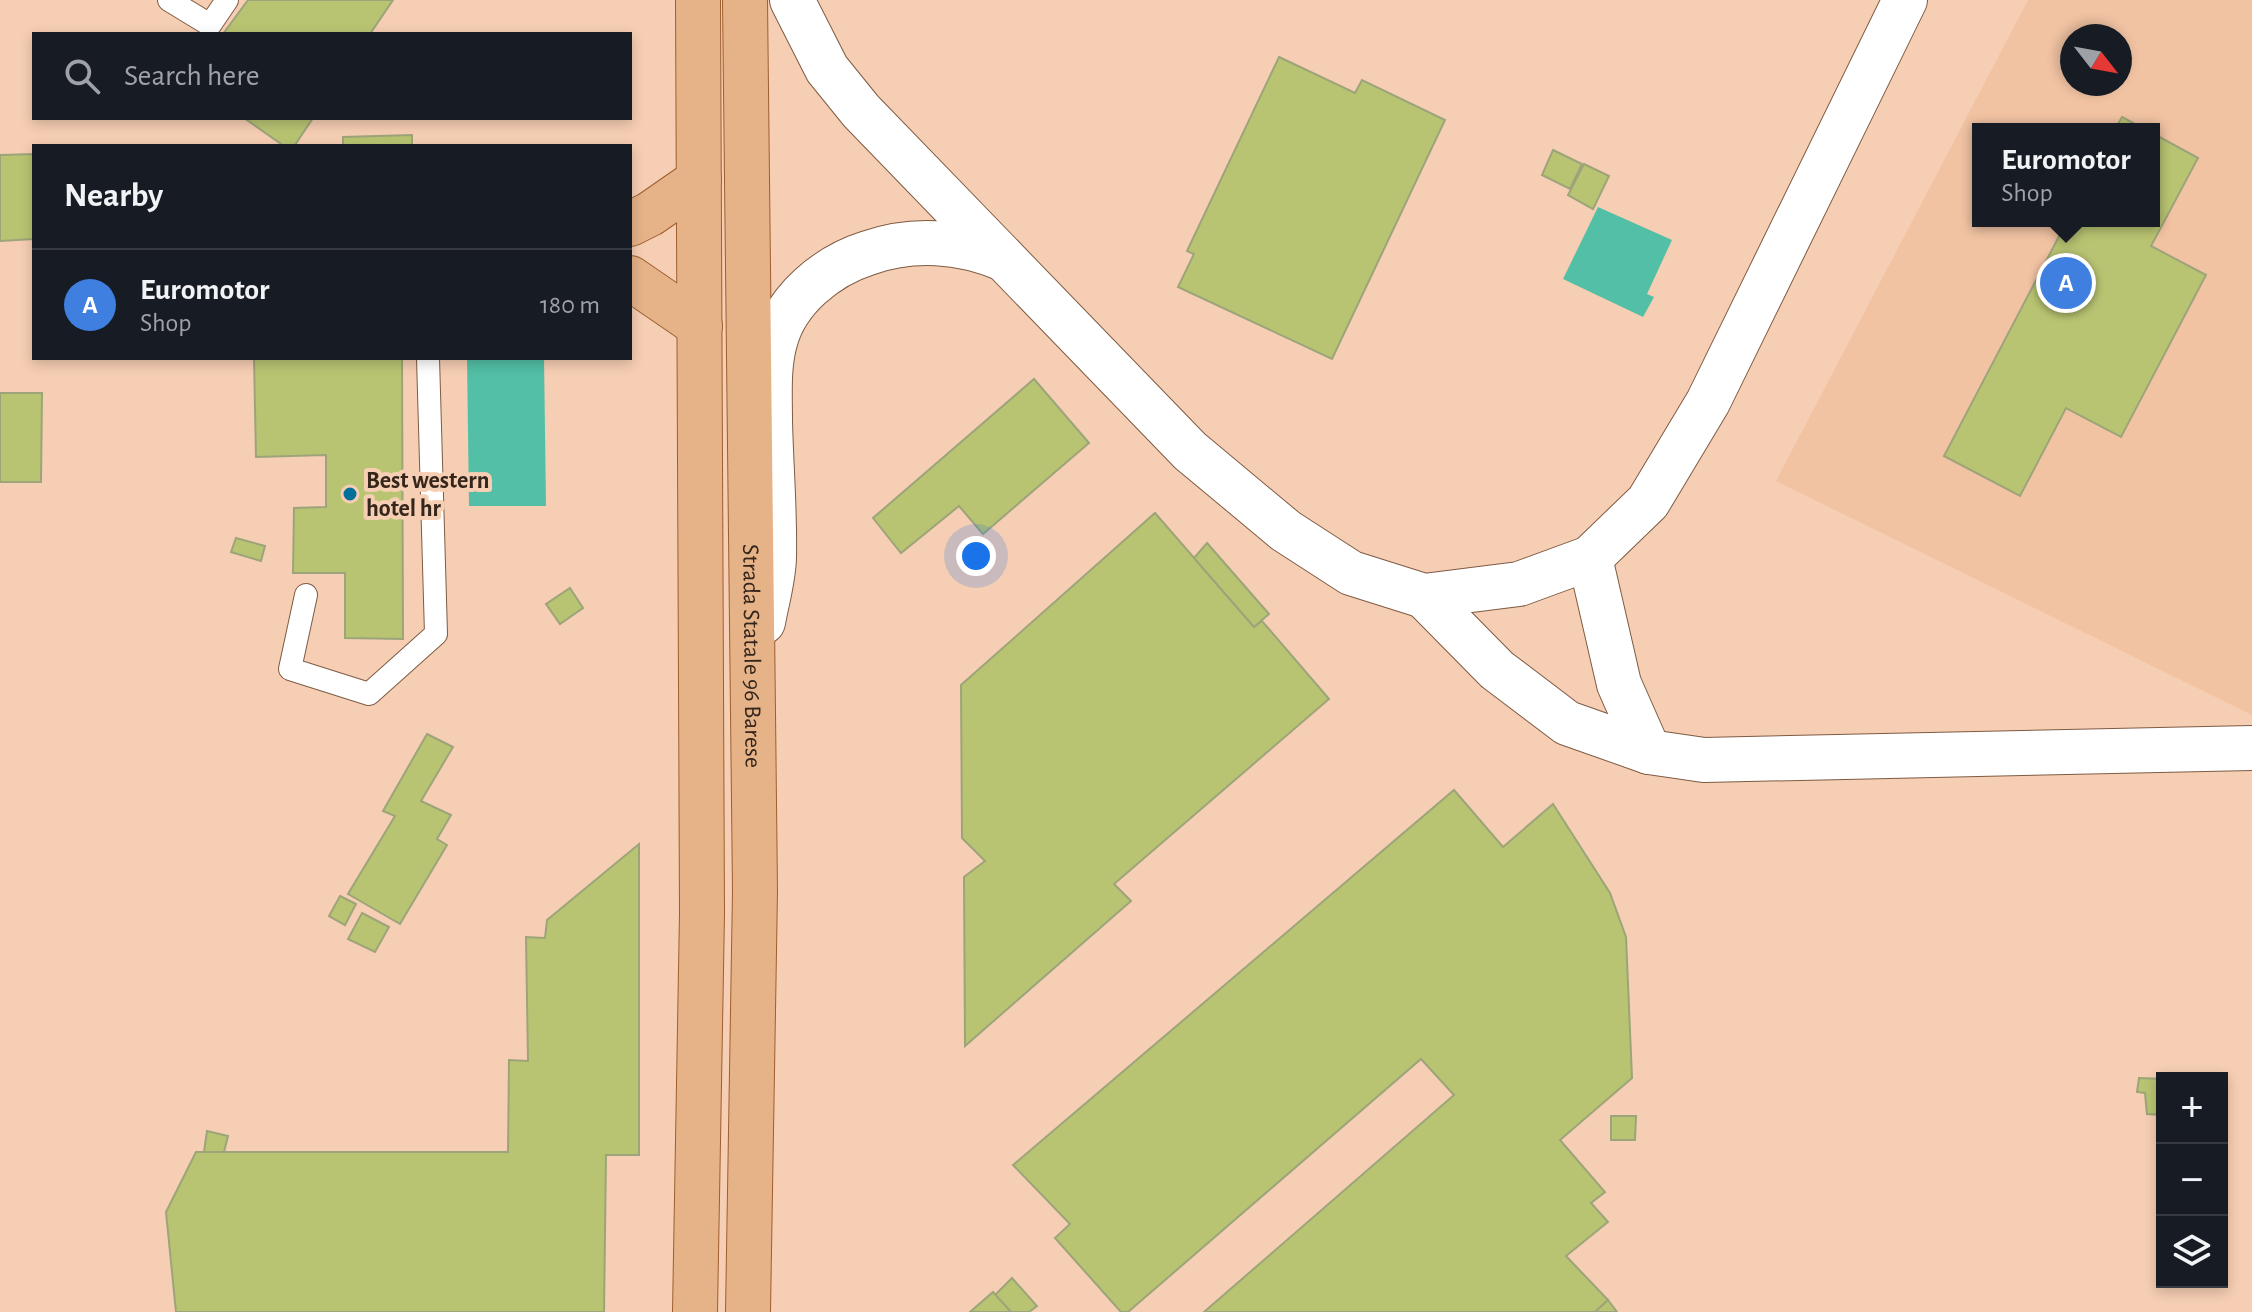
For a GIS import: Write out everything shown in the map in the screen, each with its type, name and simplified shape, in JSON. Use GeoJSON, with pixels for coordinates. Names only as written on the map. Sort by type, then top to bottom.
{"type":"FeatureCollection","features":[{"type":"Feature","properties":{"kind":"main road","name":"Strada Statale 96 Barese"},"geometry":{"type":"LineString","coordinates":[[695,1312],[702,913],[698,0]]}},
{"type":"Feature","properties":{"kind":"main road","name":"Strada Statale 96 Barese"},"geometry":{"type":"LineString","coordinates":[[745,0],[755,891],[748,1312]]}},
{"type":"Feature","properties":{"kind":"main road"},"geometry":{"type":"LineString","coordinates":[[632,223],[699,180]]}},
{"type":"Feature","properties":{"kind":"main road"},"geometry":{"type":"LineString","coordinates":[[632,279],[700,326]]}},
{"type":"Feature","properties":{"kind":"street"},"geometry":{"type":"LineString","coordinates":[[792,0],[827,69],[853,101],[1190,451],[1286,531],[1351,573],[1424,596],[1519,584],[1590,558],[1648,502],[1708,402],[1905,0]]}},
{"type":"Feature","properties":{"kind":"street"},"geometry":{"type":"LineString","coordinates":[[754,670],[774,559],[770,386],[775,341],[790,311],[813,283],[852,258],[890,245],[946,243],[1007,259]]}},
{"type":"Feature","properties":{"kind":"street"},"geometry":{"type":"LineString","coordinates":[[1590,558],[1619,684],[1649,752]]}},
{"type":"Feature","properties":{"kind":"street"},"geometry":{"type":"LineString","coordinates":[[1424,596],[1497,670],[1567,723],[1649,752],[1704,760],[2252,748]]}},
{"type":"Feature","properties":{"kind":"lane"},"geometry":{"type":"LineString","coordinates":[[169,0],[210,25],[227,0]]}},
{"type":"Feature","properties":{"kind":"lane"},"geometry":{"type":"LineString","coordinates":[[306,595],[290,669],[369,694],[436,634],[428,360]]}},
{"type":"Feature","properties":{"kind":"shaded area"},"geometry":{"type":"Polygon","coordinates":[[[2028,0],[2252,0],[2252,715],[1776,481],[2028,0]]]}},
{"type":"Feature","properties":{"kind":"water"},"geometry":{"type":"Polygon","coordinates":[[[1598,207],[1672,240],[1647,294],[1654,297],[1643,317],[1563,279],[1598,207]]]}},
{"type":"Feature","properties":{"kind":"water"},"geometry":{"type":"Polygon","coordinates":[[[467,360],[544,360],[546,506],[469,506],[467,360]]]}},
{"type":"Feature","properties":{"kind":"building"},"geometry":{"type":"Polygon","coordinates":[[[248,0],[393,0],[371,32],[224,32],[248,0]]]}},
{"type":"Feature","properties":{"kind":"building"},"geometry":{"type":"Polygon","coordinates":[[[1279,57],[1355,93],[1362,80],[1445,120],[1332,359],[1178,287],[1194,254],[1187,251],[1279,57]]]}},
{"type":"Feature","properties":{"kind":"building"},"geometry":{"type":"Polygon","coordinates":[[[2122,117],[2133,123],[2118,123],[2122,117]]]}},
{"type":"Feature","properties":{"kind":"building"},"geometry":{"type":"Polygon","coordinates":[[[247,120],[312,120],[296,144],[281,144],[247,120]]]}},
{"type":"Feature","properties":{"kind":"building"},"geometry":{"type":"Polygon","coordinates":[[[412,135],[412,144],[343,144],[343,137],[412,135]]]}},
{"type":"Feature","properties":{"kind":"building"},"geometry":{"type":"Polygon","coordinates":[[[2160,137],[2198,158],[2151,246],[2206,275],[2121,437],[2066,408],[2020,496],[1944,456],[2064,227],[2160,227],[2160,137]]]}},
{"type":"Feature","properties":{"kind":"building"},"geometry":{"type":"Polygon","coordinates":[[[1553,150],[1582,164],[1570,189],[1542,175],[1553,150]]]}},
{"type":"Feature","properties":{"kind":"building"},"geometry":{"type":"Polygon","coordinates":[[[32,154],[32,239],[0,241],[0,155],[32,154]]]}},
{"type":"Feature","properties":{"kind":"building"},"geometry":{"type":"Polygon","coordinates":[[[1584,164],[1609,176],[1593,209],[1568,195],[1584,164]]]}},
{"type":"Feature","properties":{"kind":"building"},"geometry":{"type":"Polygon","coordinates":[[[254,360],[402,360],[403,639],[345,638],[345,573],[293,573],[294,508],[326,507],[326,455],[256,457],[254,360]]]}},
{"type":"Feature","properties":{"kind":"building"},"geometry":{"type":"Polygon","coordinates":[[[1034,379],[1089,443],[983,534],[959,506],[901,553],[873,518],[1034,379]]]}},
{"type":"Feature","properties":{"kind":"building"},"geometry":{"type":"Polygon","coordinates":[[[0,393],[42,393],[41,482],[0,482],[0,393]]]}},
{"type":"Feature","properties":{"kind":"building"},"geometry":{"type":"Polygon","coordinates":[[[1155,513],[1254,627],[1262,621],[1329,699],[1114,884],[1131,901],[965,1046],[964,877],[985,861],[962,838],[961,685],[1155,513]]]}},
{"type":"Feature","properties":{"kind":"building"},"geometry":{"type":"Polygon","coordinates":[[[236,538],[265,546],[261,561],[231,552],[236,538]]]}},
{"type":"Feature","properties":{"kind":"building"},"geometry":{"type":"Polygon","coordinates":[[[1207,543],[1269,614],[1254,627],[1194,558],[1207,543]]]}},
{"type":"Feature","properties":{"kind":"building"},"geometry":{"type":"Polygon","coordinates":[[[570,588],[583,608],[560,624],[546,604],[570,588]]]}},
{"type":"Feature","properties":{"kind":"building"},"geometry":{"type":"Polygon","coordinates":[[[427,734],[453,747],[421,801],[451,815],[437,839],[447,845],[400,924],[348,894],[395,816],[383,811],[427,734]]]}},
{"type":"Feature","properties":{"kind":"building"},"geometry":{"type":"Polygon","coordinates":[[[1454,790],[1503,847],[1553,804],[1610,893],[1626,937],[1632,1078],[1560,1140],[1605,1192],[1591,1203],[1608,1222],[1566,1256],[1608,1300],[1595,1312],[1204,1312],[1454,1095],[1421,1059],[1128,1312],[1121,1312],[1055,1238],[1070,1224],[1013,1165],[1454,790]]]}},
{"type":"Feature","properties":{"kind":"building"},"geometry":{"type":"Polygon","coordinates":[[[639,844],[639,1155],[606,1155],[604,1312],[176,1312],[166,1212],[196,1152],[508,1152],[509,1060],[528,1061],[526,937],[545,938],[547,920],[639,844]]]}},
{"type":"Feature","properties":{"kind":"building"},"geometry":{"type":"Polygon","coordinates":[[[340,896],[356,904],[345,925],[329,916],[340,896]]]}},
{"type":"Feature","properties":{"kind":"building"},"geometry":{"type":"Polygon","coordinates":[[[362,913],[389,927],[375,952],[348,939],[362,913]]]}},
{"type":"Feature","properties":{"kind":"building"},"geometry":{"type":"Polygon","coordinates":[[[2139,1078],[2156,1079],[2156,1115],[2147,1114],[2145,1093],[2137,1092],[2139,1078]]]}},
{"type":"Feature","properties":{"kind":"building"},"geometry":{"type":"Polygon","coordinates":[[[1611,1116],[1636,1116],[1635,1140],[1611,1140],[1611,1116]]]}},
{"type":"Feature","properties":{"kind":"building"},"geometry":{"type":"Polygon","coordinates":[[[207,1131],[228,1136],[224,1152],[204,1152],[207,1131]]]}},
{"type":"Feature","properties":{"kind":"building"},"geometry":{"type":"Polygon","coordinates":[[[1012,1278],[1037,1306],[1029,1312],[1011,1312],[995,1295],[1012,1278]]]}},
{"type":"Feature","properties":{"kind":"building"},"geometry":{"type":"Polygon","coordinates":[[[993,1292],[1011,1312],[970,1312],[993,1292]]]}},
{"type":"Feature","properties":{"kind":"building"},"geometry":{"type":"Polygon","coordinates":[[[1608,1300],[1617,1312],[1595,1312],[1608,1300]]]}},
{"type":"Feature","properties":{"kind":"place","name":"Euromotor"},"geometry":{"type":"Point","coordinates":[2066,283]}},
{"type":"Feature","properties":{"kind":"place","name":"Best western hotel hr"},"geometry":{"type":"Point","coordinates":[350,494]}}]}
